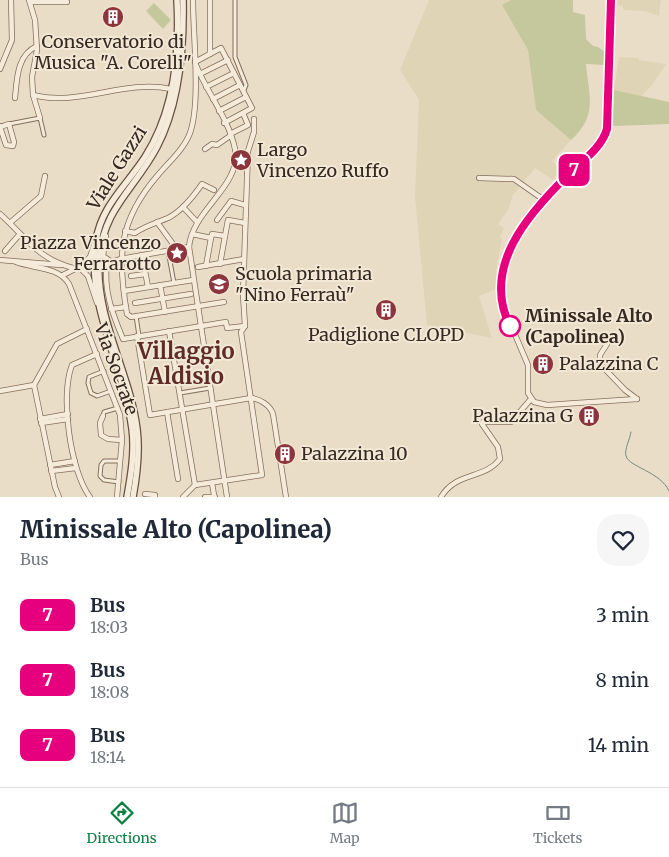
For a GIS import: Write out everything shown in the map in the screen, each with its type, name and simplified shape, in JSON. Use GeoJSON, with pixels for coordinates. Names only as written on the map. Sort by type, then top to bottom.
{"type":"FeatureCollection","features":[{"type":"Feature","properties":{"kind":"main road","name":"Viale Gazzi"},"geometry":{"type":"LineString","coordinates":[[127,497],[132,461],[132,429],[98,306],[96,240],[109,204],[142,162],[155,140],[171,89],[177,42],[177,0]]}},
{"type":"Feature","properties":{"kind":"main road","name":"Viale Gazzi"},"geometry":{"type":"LineString","coordinates":[[132,497],[138,462],[137,428],[104,305],[96,265],[107,226],[125,191],[154,153],[168,119],[181,57],[183,0]]}},
{"type":"Feature","properties":{"kind":"street"},"geometry":{"type":"LineString","coordinates":[[0,69],[12,40],[11,0]]}},
{"type":"Feature","properties":{"kind":"street"},"geometry":{"type":"LineString","coordinates":[[193,0],[195,63],[193,116],[187,139],[141,195],[125,231],[120,259],[127,314],[133,317],[224,302]]}},
{"type":"Feature","properties":{"kind":"street"},"geometry":{"type":"LineString","coordinates":[[210,0],[210,54]]}},
{"type":"Feature","properties":{"kind":"street"},"geometry":{"type":"LineString","coordinates":[[235,0],[235,57],[246,85],[243,91]]}},
{"type":"Feature","properties":{"kind":"street"},"geometry":{"type":"LineString","coordinates":[[607,344],[600,355],[600,364],[625,390],[637,399],[543,406],[531,399],[528,390],[528,365],[507,318],[501,277],[509,249],[544,200],[596,149],[605,134],[608,123],[611,0]]}},
{"type":"Feature","properties":{"kind":"street"},"geometry":{"type":"LineString","coordinates":[[44,135],[32,95],[32,77],[37,46],[35,20],[30,1],[67,2]]}},
{"type":"Feature","properties":{"kind":"street"},"geometry":{"type":"LineString","coordinates":[[15,98],[22,59],[25,53],[37,46]]}},
{"type":"Feature","properties":{"kind":"street"},"geometry":{"type":"LineString","coordinates":[[195,63],[222,48],[252,108],[224,122]]}},
{"type":"Feature","properties":{"kind":"street"},"geometry":{"type":"LineString","coordinates":[[200,74],[228,60]]}},
{"type":"Feature","properties":{"kind":"street"},"geometry":{"type":"LineString","coordinates":[[195,63],[219,111],[235,150],[235,162],[230,176],[216,192],[197,222],[189,247],[227,497]]}},
{"type":"Feature","properties":{"kind":"street"},"geometry":{"type":"LineString","coordinates":[[206,87],[234,73]]}},
{"type":"Feature","properties":{"kind":"street"},"geometry":{"type":"LineString","coordinates":[[213,99],[240,85]]}},
{"type":"Feature","properties":{"kind":"street"},"geometry":{"type":"LineString","coordinates":[[32,95],[44,98],[74,98],[146,86],[171,89]]}},
{"type":"Feature","properties":{"kind":"street"},"geometry":{"type":"LineString","coordinates":[[219,111],[246,97]]}},
{"type":"Feature","properties":{"kind":"street"},"geometry":{"type":"LineString","coordinates":[[205,149],[212,144],[218,145],[248,124],[243,113]]}},
{"type":"Feature","properties":{"kind":"street"},"geometry":{"type":"LineString","coordinates":[[9,124],[14,142],[9,147],[6,145],[0,126],[9,124],[40,118]]}},
{"type":"Feature","properties":{"kind":"street"},"geometry":{"type":"LineString","coordinates":[[183,497],[195,485],[262,475],[241,332],[245,326],[245,205],[249,146],[254,132],[254,118]]}},
{"type":"Feature","properties":{"kind":"street"},"geometry":{"type":"LineString","coordinates":[[235,162],[248,163]]}},
{"type":"Feature","properties":{"kind":"street"},"geometry":{"type":"LineString","coordinates":[[11,222],[41,196],[45,176]]}},
{"type":"Feature","properties":{"kind":"street"},"geometry":{"type":"LineString","coordinates":[[479,178],[514,179],[544,200]]}},
{"type":"Feature","properties":{"kind":"street"},"geometry":{"type":"LineString","coordinates":[[125,231],[134,233],[169,217],[183,207],[202,184],[216,192]]}},
{"type":"Feature","properties":{"kind":"street"},"geometry":{"type":"LineString","coordinates":[[114,263],[104,258],[102,252],[109,226],[125,191]]}},
{"type":"Feature","properties":{"kind":"street"},"geometry":{"type":"LineString","coordinates":[[217,220],[231,201],[245,205]]}},
{"type":"Feature","properties":{"kind":"street"},"geometry":{"type":"LineString","coordinates":[[183,207],[197,222]]}},
{"type":"Feature","properties":{"kind":"street"},"geometry":{"type":"LineString","coordinates":[[0,214],[11,222],[19,235],[34,250],[62,268]]}},
{"type":"Feature","properties":{"kind":"street"},"geometry":{"type":"LineString","coordinates":[[220,264],[228,220],[244,223]]}},
{"type":"Feature","properties":{"kind":"street"},"geometry":{"type":"LineString","coordinates":[[157,222],[176,249]]}},
{"type":"Feature","properties":{"kind":"street"},"geometry":{"type":"LineString","coordinates":[[192,234],[211,238]]}},
{"type":"Feature","properties":{"kind":"street"},"geometry":{"type":"LineString","coordinates":[[206,266],[212,234],[225,236]]}},
{"type":"Feature","properties":{"kind":"street"},"geometry":{"type":"LineString","coordinates":[[5,251],[19,235]]}},
{"type":"Feature","properties":{"kind":"street"},"geometry":{"type":"LineString","coordinates":[[79,267],[90,257],[96,240]]}},
{"type":"Feature","properties":{"kind":"street"},"geometry":{"type":"LineString","coordinates":[[0,260],[16,262],[31,268],[73,268],[114,263],[120,259],[189,247]]}},
{"type":"Feature","properties":{"kind":"street"},"geometry":{"type":"LineString","coordinates":[[168,250],[174,283]]}},
{"type":"Feature","properties":{"kind":"street"},"geometry":{"type":"LineString","coordinates":[[142,255],[148,287]]}},
{"type":"Feature","properties":{"kind":"street"},"geometry":{"type":"LineString","coordinates":[[198,267],[244,259]]}},
{"type":"Feature","properties":{"kind":"street"},"geometry":{"type":"LineString","coordinates":[[100,278],[107,264]]}},
{"type":"Feature","properties":{"kind":"street"},"geometry":{"type":"LineString","coordinates":[[107,264],[106,274],[110,309],[123,339],[226,322],[227,328],[245,326]]}},
{"type":"Feature","properties":{"kind":"street"},"geometry":{"type":"LineString","coordinates":[[79,267],[88,276],[98,306]]}},
{"type":"Feature","properties":{"kind":"street","name":"Via Socrate"},"geometry":{"type":"LineString","coordinates":[[62,268],[118,408],[122,440],[117,497]]}},
{"type":"Feature","properties":{"kind":"street"},"geometry":{"type":"LineString","coordinates":[[131,276],[146,274]]}},
{"type":"Feature","properties":{"kind":"street"},"geometry":{"type":"LineString","coordinates":[[124,291],[193,280]]}},
{"type":"Feature","properties":{"kind":"street"},"geometry":{"type":"LineString","coordinates":[[160,285],[165,312]]}},
{"type":"Feature","properties":{"kind":"street"},"geometry":{"type":"LineString","coordinates":[[135,303],[191,294]]}},
{"type":"Feature","properties":{"kind":"street"},"geometry":{"type":"LineString","coordinates":[[110,309],[126,307]]}},
{"type":"Feature","properties":{"kind":"street"},"geometry":{"type":"LineString","coordinates":[[133,317],[138,336],[150,415],[250,398],[258,399],[272,412],[286,497]]}},
{"type":"Feature","properties":{"kind":"street"},"geometry":{"type":"LineString","coordinates":[[59,497],[51,471],[34,385],[57,344],[87,329]]}},
{"type":"Feature","properties":{"kind":"street"},"geometry":{"type":"LineString","coordinates":[[169,331],[195,485]]}},
{"type":"Feature","properties":{"kind":"street"},"geometry":{"type":"LineString","coordinates":[[90,497],[76,468],[68,416],[67,392],[71,367],[77,361],[96,354]]}},
{"type":"Feature","properties":{"kind":"street"},"geometry":{"type":"LineString","coordinates":[[104,371],[89,377],[88,383],[91,392],[97,396],[111,391]]}},
{"type":"Feature","properties":{"kind":"street"},"geometry":{"type":"LineString","coordinates":[[178,380],[208,375]]}},
{"type":"Feature","properties":{"kind":"street"},"geometry":{"type":"LineString","coordinates":[[1,392],[34,385]]}},
{"type":"Feature","properties":{"kind":"street"},"geometry":{"type":"LineString","coordinates":[[180,394],[210,388]]}},
{"type":"Feature","properties":{"kind":"street"},"geometry":{"type":"LineString","coordinates":[[441,497],[453,482],[492,467],[500,459],[498,447],[482,424],[483,422],[511,422],[531,399]]}},
{"type":"Feature","properties":{"kind":"street"},"geometry":{"type":"LineString","coordinates":[[118,408],[104,412],[100,423],[101,435],[108,439],[122,440]]}},
{"type":"Feature","properties":{"kind":"street"},"geometry":{"type":"LineString","coordinates":[[167,412],[178,479]]}},
{"type":"Feature","properties":{"kind":"street"},"geometry":{"type":"LineString","coordinates":[[41,421],[68,416]]}},
{"type":"Feature","properties":{"kind":"street"},"geometry":{"type":"LineString","coordinates":[[50,465],[75,461]]}},
{"type":"Feature","properties":{"kind":"street"},"geometry":{"type":"LineString","coordinates":[[119,482],[104,480],[100,476],[101,465],[104,461],[121,461]]}},
{"type":"Feature","properties":{"kind":"street"},"geometry":{"type":"LineString","coordinates":[[51,471],[76,468]]}},
{"type":"Feature","properties":{"kind":"street"},"geometry":{"type":"LineString","coordinates":[[205,497],[214,496],[212,483]]}},
{"type":"Feature","properties":{"kind":"street"},"geometry":{"type":"LineString","coordinates":[[145,494],[155,495],[155,497]]}},
{"type":"Feature","properties":{"kind":"shaded area"},"geometry":{"type":"Polygon","coordinates":[[[429,0],[511,0],[502,5],[528,50],[536,110],[571,140],[552,161],[561,169],[553,180],[535,168],[513,195],[508,210],[498,224],[504,228],[500,238],[502,239],[496,270],[496,289],[479,296],[492,338],[427,325],[415,197],[419,100],[400,70],[429,0]]]}},
{"type":"Feature","properties":{"kind":"shaded area"},"geometry":{"type":"Polygon","coordinates":[[[618,0],[661,0],[659,16],[644,11],[624,10],[622,6],[617,5],[618,0]]]}},
{"type":"Feature","properties":{"kind":"shaded area"},"geometry":{"type":"Polygon","coordinates":[[[619,57],[639,58],[639,60],[666,64],[652,85],[641,96],[614,90],[619,57]]]}},
{"type":"Feature","properties":{"kind":"green space"},"geometry":{"type":"Polygon","coordinates":[[[511,0],[573,0],[573,12],[585,15],[586,39],[593,46],[605,52],[605,65],[586,64],[590,105],[585,122],[580,131],[571,140],[536,110],[528,50],[502,5],[511,0]]]}},
{"type":"Feature","properties":{"kind":"green space"},"geometry":{"type":"Polygon","coordinates":[[[154,3],[171,20],[163,29],[146,11],[154,3]]]}},
{"type":"Feature","properties":{"kind":"green space"},"geometry":{"type":"Polygon","coordinates":[[[614,90],[669,102],[669,124],[613,126],[614,90]]]}},
{"type":"Feature","properties":{"kind":"waterway"},"geometry":{"type":"LineString","coordinates":[[631,432],[626,451],[628,460],[653,474],[665,484],[669,491]]}},
{"type":"Feature","properties":{"kind":"bus line","name":"7"},"geometry":{"type":"LineString","coordinates":[[510,326],[504,305],[501,283],[502,267],[507,253],[516,237],[544,200],[598,146],[607,129],[611,0]]}},
{"type":"Feature","properties":{"kind":"place","name":"Conservatorio di Musica \"A. Corelli\""},"geometry":{"type":"Point","coordinates":[113,17]}},
{"type":"Feature","properties":{"kind":"place","name":"Largo Vincenzo Ruffo"},"geometry":{"type":"Point","coordinates":[241,160]}},
{"type":"Feature","properties":{"kind":"place","name":"Piazza Vincenzo Ferrarotto"},"geometry":{"type":"Point","coordinates":[177,253]}},
{"type":"Feature","properties":{"kind":"place","name":"Scuola primaria \"Nino Ferraù\""},"geometry":{"type":"Point","coordinates":[219,284]}},
{"type":"Feature","properties":{"kind":"place","name":"Padiglione CLOPD"},"geometry":{"type":"Point","coordinates":[386,310]}},
{"type":"Feature","properties":{"kind":"place","name":"Minissale Alto (Capolinea)"},"geometry":{"type":"Point","coordinates":[510,326]}},
{"type":"Feature","properties":{"kind":"place","name":"Palazzina C"},"geometry":{"type":"Point","coordinates":[543,364]}},
{"type":"Feature","properties":{"kind":"place","name":"Palazzina G"},"geometry":{"type":"Point","coordinates":[589,416]}},
{"type":"Feature","properties":{"kind":"place","name":"Palazzina 10"},"geometry":{"type":"Point","coordinates":[285,454]}},
{"type":"Feature","properties":{"kind":"district","name":"Villaggio Aldisio"},"geometry":{"type":"Point","coordinates":[186,364]}}]}
